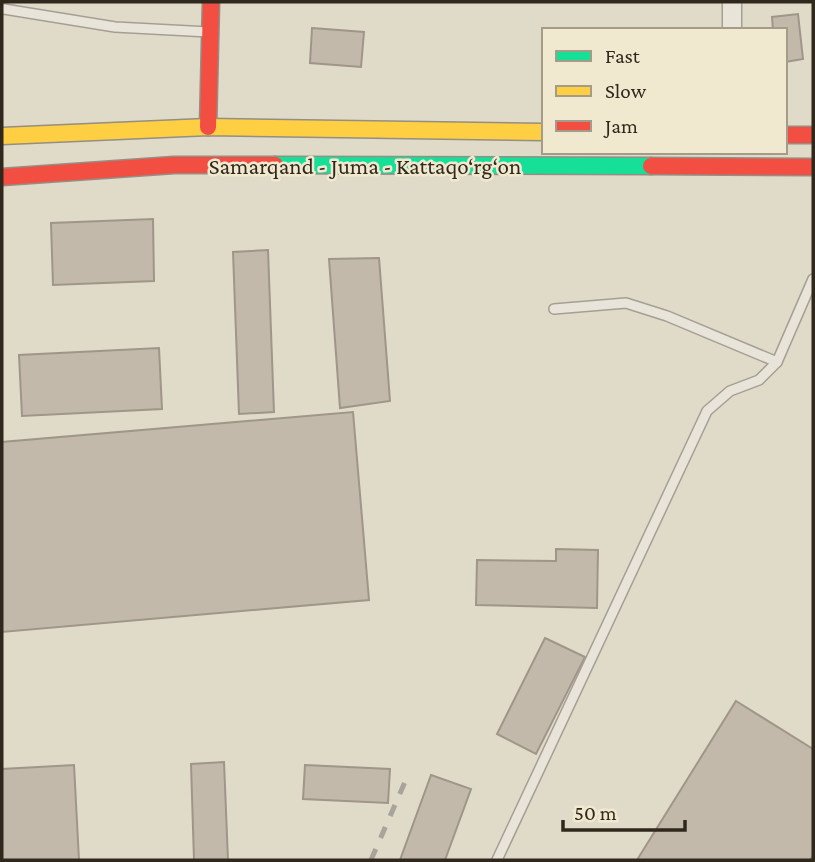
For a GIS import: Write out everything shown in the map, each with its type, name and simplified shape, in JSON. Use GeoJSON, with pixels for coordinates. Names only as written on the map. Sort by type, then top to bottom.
{"type":"FeatureCollection","features":[{"type":"Feature","properties":{"kind":"main road"},"geometry":{"type":"LineString","coordinates":[[208,127],[211,2]]}},
{"type":"Feature","properties":{"kind":"main road","name":"Samarqand - Juma - Kattaqo‘rg‘on"},"geometry":{"type":"LineString","coordinates":[[2,136],[208,127],[542,132]]}},
{"type":"Feature","properties":{"kind":"main road"},"geometry":{"type":"LineString","coordinates":[[787,135],[813,135]]}},
{"type":"Feature","properties":{"kind":"main road","name":"Samarqand - Juma - Kattaqo‘rg‘on"},"geometry":{"type":"LineString","coordinates":[[2,177],[174,165],[813,167]]}},
{"type":"Feature","properties":{"kind":"street"},"geometry":{"type":"LineString","coordinates":[[732,2],[732,28]]}},
{"type":"Feature","properties":{"kind":"lane"},"geometry":{"type":"LineString","coordinates":[[4,9],[115,26],[211,32]]}},
{"type":"Feature","properties":{"kind":"lane"},"geometry":{"type":"LineString","coordinates":[[497,860],[708,411],[730,391],[759,380],[778,362],[813,279]]}},
{"type":"Feature","properties":{"kind":"lane"},"geometry":{"type":"LineString","coordinates":[[554,309],[626,303],[667,316],[778,362]]}},
{"type":"Feature","properties":{"kind":"building"},"geometry":{"type":"Polygon","coordinates":[[[798,14],[803,59],[787,62],[787,28],[773,28],[772,17],[798,14]]]}},
{"type":"Feature","properties":{"kind":"building"},"geometry":{"type":"Polygon","coordinates":[[[312,28],[364,32],[361,67],[310,63],[312,28]]]}},
{"type":"Feature","properties":{"kind":"building"},"geometry":{"type":"Polygon","coordinates":[[[153,219],[154,281],[53,285],[51,223],[153,219]]]}},
{"type":"Feature","properties":{"kind":"building"},"geometry":{"type":"Polygon","coordinates":[[[268,250],[274,412],[239,414],[233,252],[268,250]]]}},
{"type":"Feature","properties":{"kind":"building"},"geometry":{"type":"Polygon","coordinates":[[[379,258],[390,401],[340,408],[329,259],[379,258]]]}},
{"type":"Feature","properties":{"kind":"building"},"geometry":{"type":"Polygon","coordinates":[[[159,348],[162,409],[22,416],[19,355],[159,348]]]}},
{"type":"Feature","properties":{"kind":"building"},"geometry":{"type":"Polygon","coordinates":[[[353,412],[369,600],[2,632],[2,442],[353,412]]]}},
{"type":"Feature","properties":{"kind":"building"},"geometry":{"type":"Polygon","coordinates":[[[556,549],[598,550],[597,608],[476,605],[477,560],[556,561],[556,549]]]}},
{"type":"Feature","properties":{"kind":"building"},"geometry":{"type":"Polygon","coordinates":[[[545,638],[585,657],[536,754],[497,734],[545,638]]]}},
{"type":"Feature","properties":{"kind":"building"},"geometry":{"type":"Polygon","coordinates":[[[736,701],[813,749],[813,855],[810,860],[637,860],[736,701]]]}},
{"type":"Feature","properties":{"kind":"building"},"geometry":{"type":"Polygon","coordinates":[[[224,762],[228,860],[194,860],[191,764],[224,762]]]}},
{"type":"Feature","properties":{"kind":"building"},"geometry":{"type":"Polygon","coordinates":[[[74,765],[79,860],[2,860],[2,769],[74,765]]]}},
{"type":"Feature","properties":{"kind":"building"},"geometry":{"type":"Polygon","coordinates":[[[305,765],[390,769],[388,803],[303,799],[305,765]]]}},
{"type":"Feature","properties":{"kind":"building"},"geometry":{"type":"Polygon","coordinates":[[[431,775],[471,789],[445,860],[400,860],[431,775]]]}},
{"type":"Feature","properties":{"kind":"railway"},"geometry":{"type":"LineString","coordinates":[[371,860],[408,775]]}},
{"type":"Feature","properties":{"kind":"traffic: fast"},"geometry":{"type":"LineString","coordinates":[[275,165],[651,166]]}},
{"type":"Feature","properties":{"kind":"traffic: slow"},"geometry":{"type":"LineString","coordinates":[[2,136],[208,127],[542,132]]}},
{"type":"Feature","properties":{"kind":"traffic: jam"},"geometry":{"type":"LineString","coordinates":[[208,127],[211,2]]}},
{"type":"Feature","properties":{"kind":"traffic: jam"},"geometry":{"type":"LineString","coordinates":[[787,135],[813,135]]}},
{"type":"Feature","properties":{"kind":"traffic: jam"},"geometry":{"type":"LineString","coordinates":[[2,177],[174,165],[275,165]]}},
{"type":"Feature","properties":{"kind":"traffic: jam"},"geometry":{"type":"LineString","coordinates":[[651,166],[813,167]]}}]}
